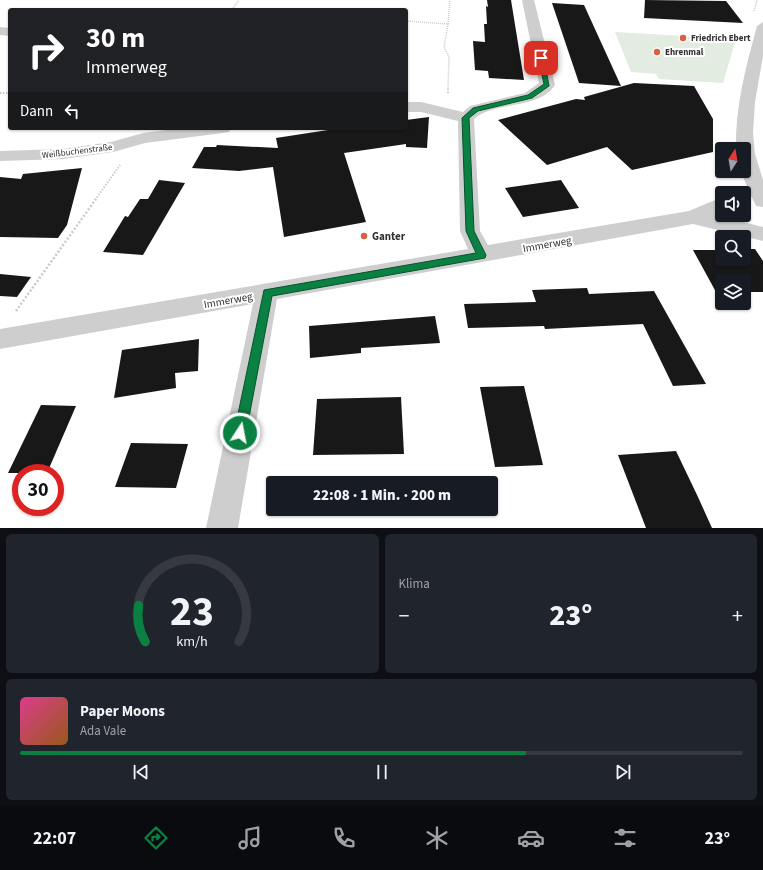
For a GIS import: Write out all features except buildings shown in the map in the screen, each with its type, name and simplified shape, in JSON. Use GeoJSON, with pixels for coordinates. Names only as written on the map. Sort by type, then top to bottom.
{"type":"FeatureCollection","features":[{"type":"Feature","properties":{"kind":"street"},"geometry":{"type":"LineString","coordinates":[[466,118],[476,109],[530,96],[547,85],[528,0]]}},
{"type":"Feature","properties":{"kind":"street"},"geometry":{"type":"LineString","coordinates":[[754,194],[745,150],[746,105],[762,32]]}},
{"type":"Feature","properties":{"kind":"street"},"geometry":{"type":"LineString","coordinates":[[408,107],[421,107],[466,118]]}},
{"type":"Feature","properties":{"kind":"street"},"geometry":{"type":"LineString","coordinates":[[466,118],[470,231],[482,255]]}},
{"type":"Feature","properties":{"kind":"street","name":"Weißbuchenstraße"},"geometry":{"type":"LineString","coordinates":[[0,156],[63,154],[113,147],[143,138],[208,130]]}},
{"type":"Feature","properties":{"kind":"street","name":"Immerweg"},"geometry":{"type":"LineString","coordinates":[[0,339],[693,218],[715,207]]}},
{"type":"Feature","properties":{"kind":"street","name":"Immerweg"},"geometry":{"type":"LineString","coordinates":[[693,218],[763,234]]}},
{"type":"Feature","properties":{"kind":"street"},"geometry":{"type":"LineString","coordinates":[[222,528],[267,293]]}},
{"type":"Feature","properties":{"kind":"path"},"geometry":{"type":"LineString","coordinates":[[448,114],[449,57],[444,47],[450,0]]}},
{"type":"Feature","properties":{"kind":"path"},"geometry":{"type":"LineString","coordinates":[[408,22],[448,24]]}},
{"type":"Feature","properties":{"kind":"path"},"geometry":{"type":"LineString","coordinates":[[12,317],[127,155],[143,138]]}},
{"type":"Feature","properties":{"kind":"shaded area"},"geometry":{"type":"Polygon","coordinates":[[[615,32],[736,39],[723,83],[659,79],[656,74],[631,72],[615,32]]]}},
{"type":"Feature","properties":{"kind":"place","name":"Friedrich Ebert"},"geometry":{"type":"Point","coordinates":[683,38]}},
{"type":"Feature","properties":{"kind":"place","name":"Ehrenmal"},"geometry":{"type":"Point","coordinates":[657,52]}},
{"type":"Feature","properties":{"kind":"place","name":"Ganter"},"geometry":{"type":"Point","coordinates":[364,236]}},
{"type":"Feature","properties":{"kind":"route"},"geometry":{"type":"LineString","coordinates":[[240,433],[267,293],[482,255],[470,231],[466,118],[476,109],[530,96],[547,85],[541,58]]}}]}
